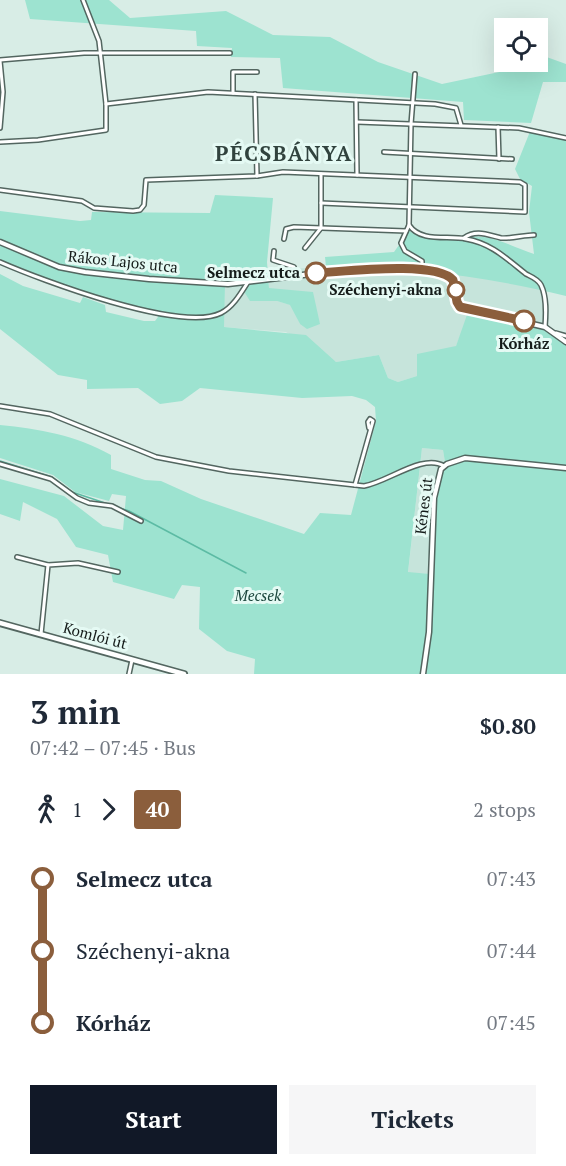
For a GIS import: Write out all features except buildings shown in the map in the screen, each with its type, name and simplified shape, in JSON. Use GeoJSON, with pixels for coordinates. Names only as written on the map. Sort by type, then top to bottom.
{"type":"FeatureCollection","features":[{"type":"Feature","properties":{"kind":"main road","name":"Komlói út"},"geometry":{"type":"LineString","coordinates":[[0,623],[184,674]]}},
{"type":"Feature","properties":{"kind":"street"},"geometry":{"type":"LineString","coordinates":[[0,142],[38,140],[105,130],[108,127],[99,41],[83,0]]}},
{"type":"Feature","properties":{"kind":"street"},"geometry":{"type":"LineString","coordinates":[[0,128],[3,92],[0,60],[101,54],[230,53]]}},
{"type":"Feature","properties":{"kind":"street"},"geometry":{"type":"LineString","coordinates":[[233,93],[233,72],[257,72]]}},
{"type":"Feature","properties":{"kind":"street"},"geometry":{"type":"LineString","coordinates":[[415,74],[411,104],[409,225],[402,239],[402,247],[422,261],[422,271]]}},
{"type":"Feature","properties":{"kind":"street"},"geometry":{"type":"LineString","coordinates":[[106,104],[208,92],[255,94],[453,106],[459,113],[461,125]]}},
{"type":"Feature","properties":{"kind":"street"},"geometry":{"type":"LineString","coordinates":[[255,94],[257,176]]}},
{"type":"Feature","properties":{"kind":"street"},"geometry":{"type":"LineString","coordinates":[[356,100],[357,175]]}},
{"type":"Feature","properties":{"kind":"street"},"geometry":{"type":"LineString","coordinates":[[357,122],[531,129],[566,138]]}},
{"type":"Feature","properties":{"kind":"street"},"geometry":{"type":"LineString","coordinates":[[498,127],[500,159]]}},
{"type":"Feature","properties":{"kind":"street"},"geometry":{"type":"LineString","coordinates":[[384,152],[512,159]]}},
{"type":"Feature","properties":{"kind":"street"},"geometry":{"type":"LineString","coordinates":[[0,190],[82,201],[94,208],[133,211],[140,210],[144,205],[146,180],[257,176],[283,172],[523,183],[527,192],[525,212],[321,203]]}},
{"type":"Feature","properties":{"kind":"street"},"geometry":{"type":"LineString","coordinates":[[305,248],[321,228],[321,174]]}},
{"type":"Feature","properties":{"kind":"street"},"geometry":{"type":"LineString","coordinates":[[409,225],[418,233],[427,236],[464,238],[500,252],[538,280],[543,290],[545,327],[566,342]]}},
{"type":"Feature","properties":{"kind":"street"},"geometry":{"type":"LineString","coordinates":[[284,238],[289,228],[406,231]]}},
{"type":"Feature","properties":{"kind":"street"},"geometry":{"type":"LineString","coordinates":[[464,238],[479,233],[492,234],[500,238],[534,235]]}},
{"type":"Feature","properties":{"kind":"street","name":"Rákos Lajos utca"},"geometry":{"type":"LineString","coordinates":[[0,242],[41,261],[85,272],[219,284],[369,267],[422,271],[452,277],[460,307],[545,327]]}},
{"type":"Feature","properties":{"kind":"street"},"geometry":{"type":"LineString","coordinates":[[273,252],[273,260],[294,267],[295,274]]}},
{"type":"Feature","properties":{"kind":"street"},"geometry":{"type":"LineString","coordinates":[[0,262],[95,298],[168,315],[219,314],[238,297],[249,281]]}},
{"type":"Feature","properties":{"kind":"street"},"geometry":{"type":"LineString","coordinates":[[551,333],[566,336]]}},
{"type":"Feature","properties":{"kind":"street"},"geometry":{"type":"LineString","coordinates":[[0,406],[50,414],[156,458],[229,471],[364,486],[382,482],[425,462],[444,466]]}},
{"type":"Feature","properties":{"kind":"street"},"geometry":{"type":"LineString","coordinates":[[355,485],[369,428]]}},
{"type":"Feature","properties":{"kind":"street","name":"Kénes út"},"geometry":{"type":"LineString","coordinates":[[423,674],[429,632],[434,498],[438,476],[444,466],[465,458],[566,468]]}},
{"type":"Feature","properties":{"kind":"street"},"geometry":{"type":"LineString","coordinates":[[0,464],[51,479],[68,493],[89,503],[112,506],[141,521]]}},
{"type":"Feature","properties":{"kind":"street"},"geometry":{"type":"LineString","coordinates":[[17,557],[48,565],[78,563],[118,572]]}},
{"type":"Feature","properties":{"kind":"street"},"geometry":{"type":"LineString","coordinates":[[41,634],[48,565]]}},
{"type":"Feature","properties":{"kind":"street"},"geometry":{"type":"LineString","coordinates":[[129,674],[132,658]]}},
{"type":"Feature","properties":{"kind":"shaded area"},"geometry":{"type":"Polygon","coordinates":[[[391,267],[448,272],[531,286],[545,291],[549,333],[510,316],[467,319],[456,346],[419,371],[417,376],[398,382],[388,378],[379,355],[336,362],[286,332],[223,327],[225,286],[249,283],[250,300],[277,301],[291,305],[300,324],[320,323],[269,288],[269,270],[391,267]]]}},
{"type":"Feature","properties":{"kind":"shaded area"},"geometry":{"type":"Polygon","coordinates":[[[422,448],[443,450],[445,462],[439,480],[430,574],[408,573],[422,448]]]}},
{"type":"Feature","properties":{"kind":"green space"},"geometry":{"type":"Polygon","coordinates":[[[25,0],[109,0],[130,18],[226,11],[273,35],[330,37],[378,62],[442,84],[499,72],[548,72],[548,58],[566,64],[566,82],[543,82],[531,123],[464,120],[463,102],[283,88],[280,58],[231,57],[232,48],[197,46],[196,31],[30,19],[25,0]]]}},
{"type":"Feature","properties":{"kind":"green space"},"geometry":{"type":"Polygon","coordinates":[[[531,129],[566,138],[566,296],[506,283],[447,274],[326,267],[325,257],[394,252],[409,231],[438,238],[474,236],[490,238],[534,254],[529,212],[532,186],[520,179],[515,169],[531,129]]]}},
{"type":"Feature","properties":{"kind":"green space","name":"Mecsek"},"geometry":{"type":"Polygon","coordinates":[[[215,195],[273,198],[267,262],[269,288],[313,292],[320,324],[307,329],[300,324],[290,305],[277,301],[250,301],[245,293],[248,283],[225,286],[224,327],[306,335],[336,362],[379,355],[388,378],[398,382],[417,376],[417,354],[456,346],[468,312],[510,316],[566,338],[566,674],[254,674],[255,659],[227,651],[199,629],[200,587],[182,585],[174,599],[113,582],[108,555],[76,547],[57,519],[23,502],[20,521],[0,514],[0,479],[64,496],[103,526],[123,530],[126,496],[112,494],[109,501],[75,492],[53,475],[0,458],[0,425],[43,431],[84,442],[111,455],[111,469],[145,480],[161,481],[201,499],[304,534],[320,513],[351,515],[376,421],[375,407],[366,400],[352,396],[302,398],[200,388],[182,401],[160,404],[138,388],[87,389],[87,380],[58,375],[0,329],[0,274],[23,286],[80,303],[83,297],[105,305],[106,312],[144,321],[155,321],[158,317],[156,312],[89,294],[0,260],[0,211],[80,221],[91,220],[92,212],[210,213],[215,195]],[[422,448],[408,572],[430,574],[439,480],[445,462],[443,450],[422,448]]]}},
{"type":"Feature","properties":{"kind":"waterway"},"geometry":{"type":"LineString","coordinates":[[0,461],[52,477],[72,492],[129,511],[246,573]]}},
{"type":"Feature","properties":{"kind":"bus line","name":"40"},"geometry":{"type":"LineString","coordinates":[[316,273],[369,267],[441,273],[452,277],[460,307],[524,321]]}},
{"type":"Feature","properties":{"kind":"place","name":"Selmecz utca"},"geometry":{"type":"Point","coordinates":[316,273]}},
{"type":"Feature","properties":{"kind":"place","name":"Széchenyi-akna"},"geometry":{"type":"Point","coordinates":[456,290]}},
{"type":"Feature","properties":{"kind":"place","name":"Kórház"},"geometry":{"type":"Point","coordinates":[524,321]}},
{"type":"Feature","properties":{"kind":"district","name":"PÉCSBÁNYA"},"geometry":{"type":"Point","coordinates":[284,154]}}]}
